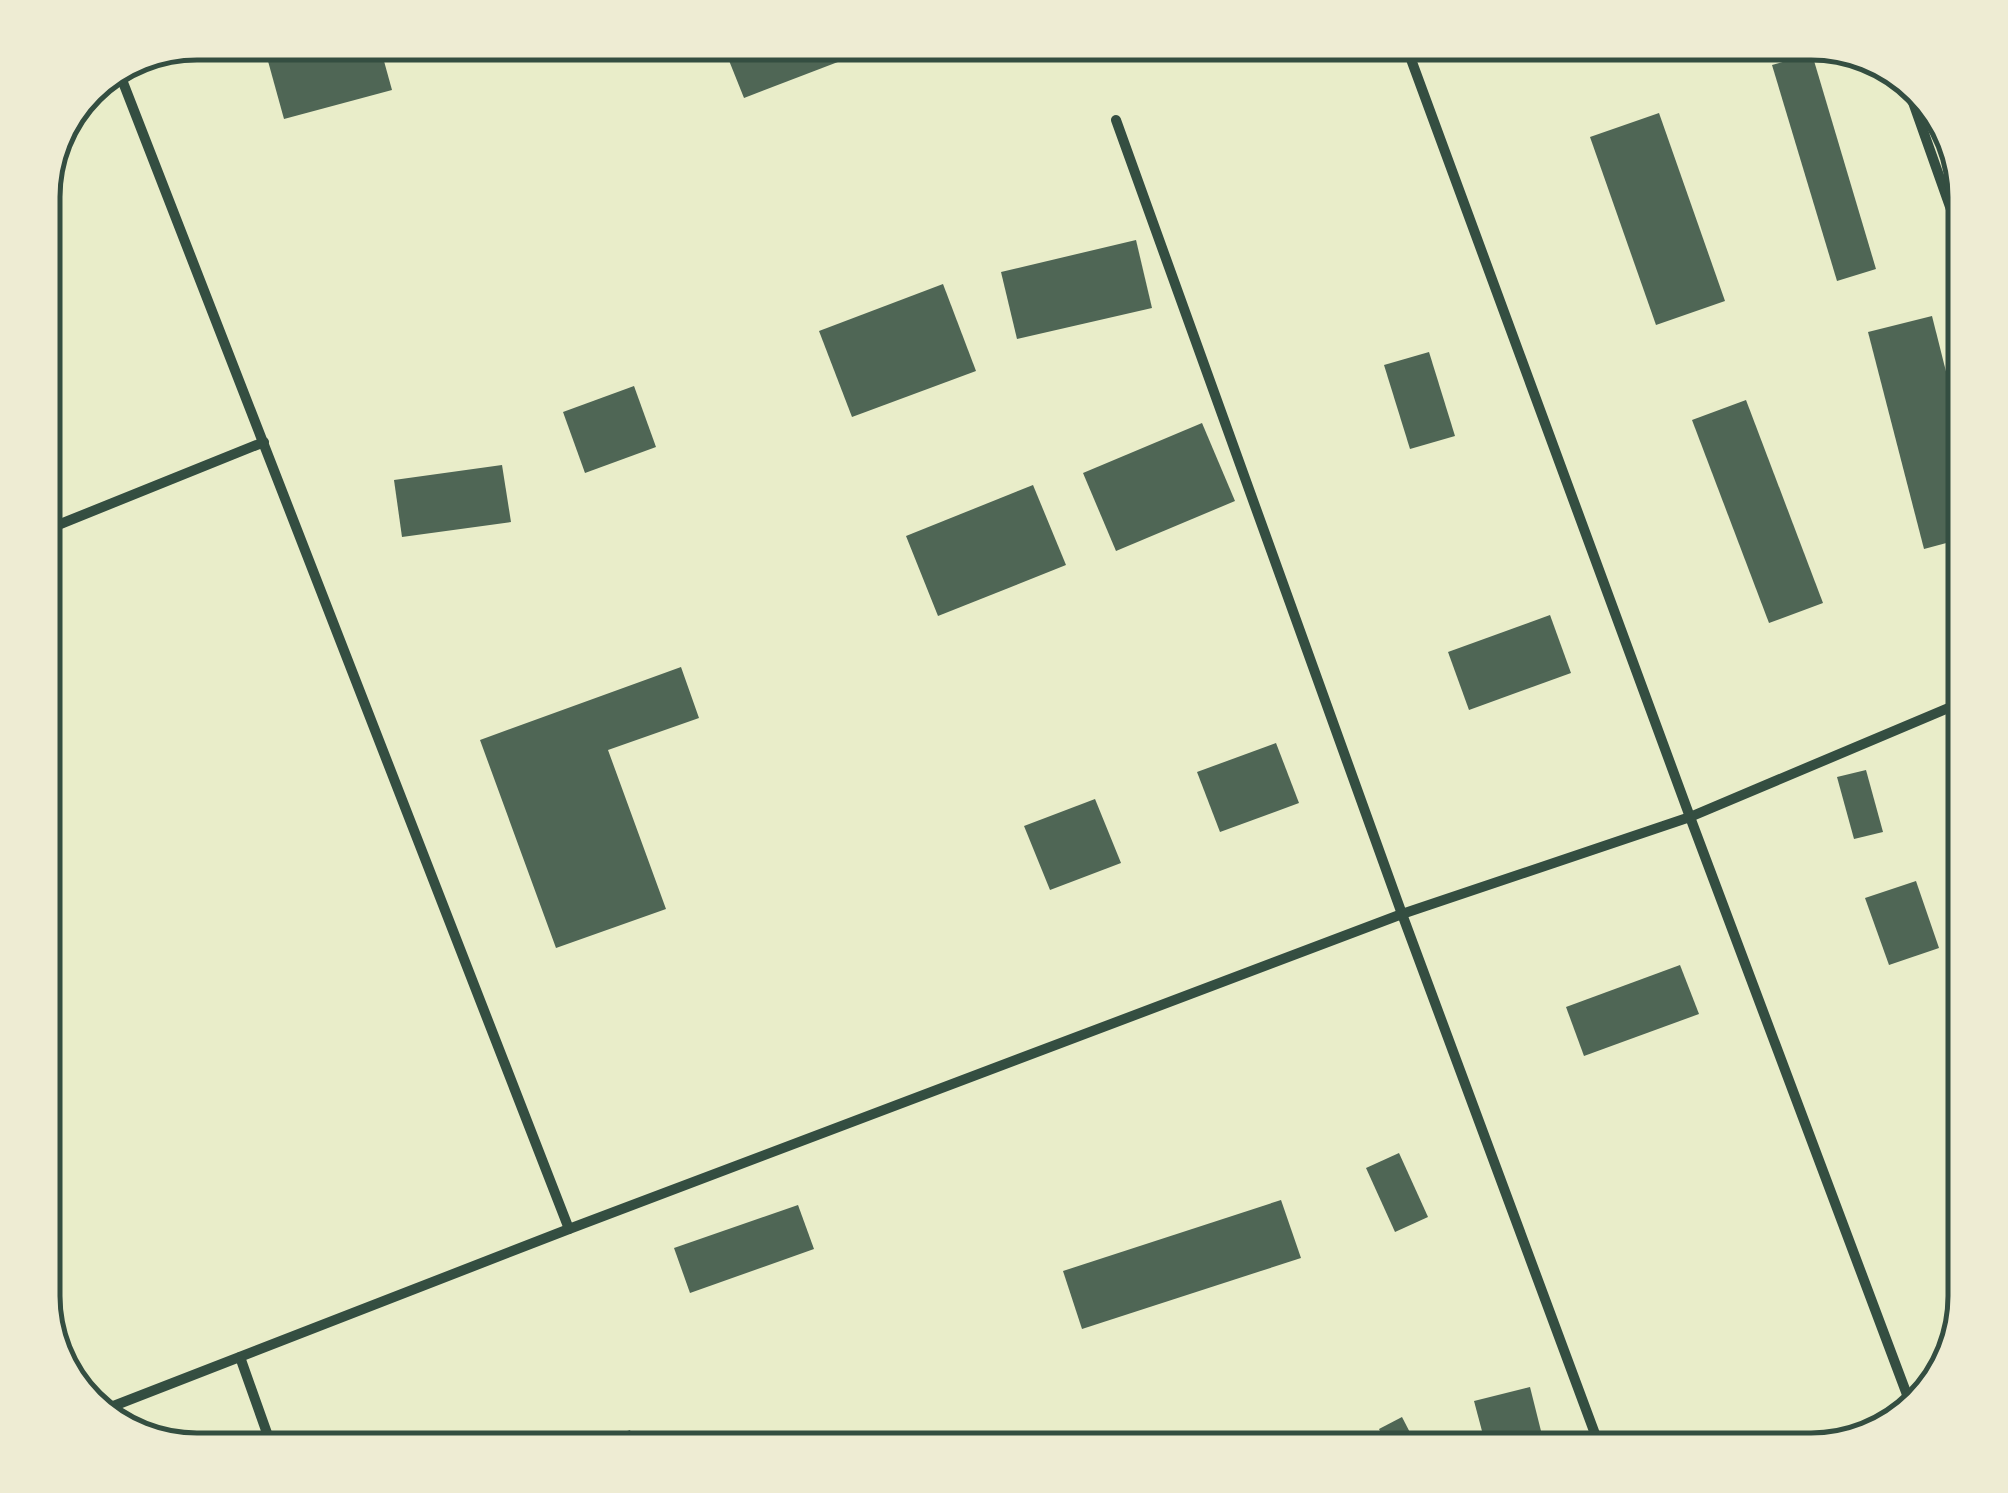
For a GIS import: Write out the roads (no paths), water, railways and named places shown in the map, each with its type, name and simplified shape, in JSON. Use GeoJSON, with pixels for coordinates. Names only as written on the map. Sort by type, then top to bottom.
{"type":"FeatureCollection","features":[{"type":"Feature","properties":{"kind":"street"},"geometry":{"type":"LineString","coordinates":[[1412,60],[1906,1393]]}},
{"type":"Feature","properties":{"kind":"street"},"geometry":{"type":"LineString","coordinates":[[124,82],[569,1229]]}},
{"type":"Feature","properties":{"kind":"street"},"geometry":{"type":"LineString","coordinates":[[1916,109],[1948,198]]}},
{"type":"Feature","properties":{"kind":"street"},"geometry":{"type":"LineString","coordinates":[[1116,120],[1594,1433]]}},
{"type":"Feature","properties":{"kind":"street"},"geometry":{"type":"LineString","coordinates":[[60,524],[264,442]]}},
{"type":"Feature","properties":{"kind":"street"},"geometry":{"type":"LineString","coordinates":[[115,1405],[1402,914],[1690,817],[1948,709]]}},
{"type":"Feature","properties":{"kind":"street"},"geometry":{"type":"LineString","coordinates":[[240,1357],[267,1433]]}}]}
